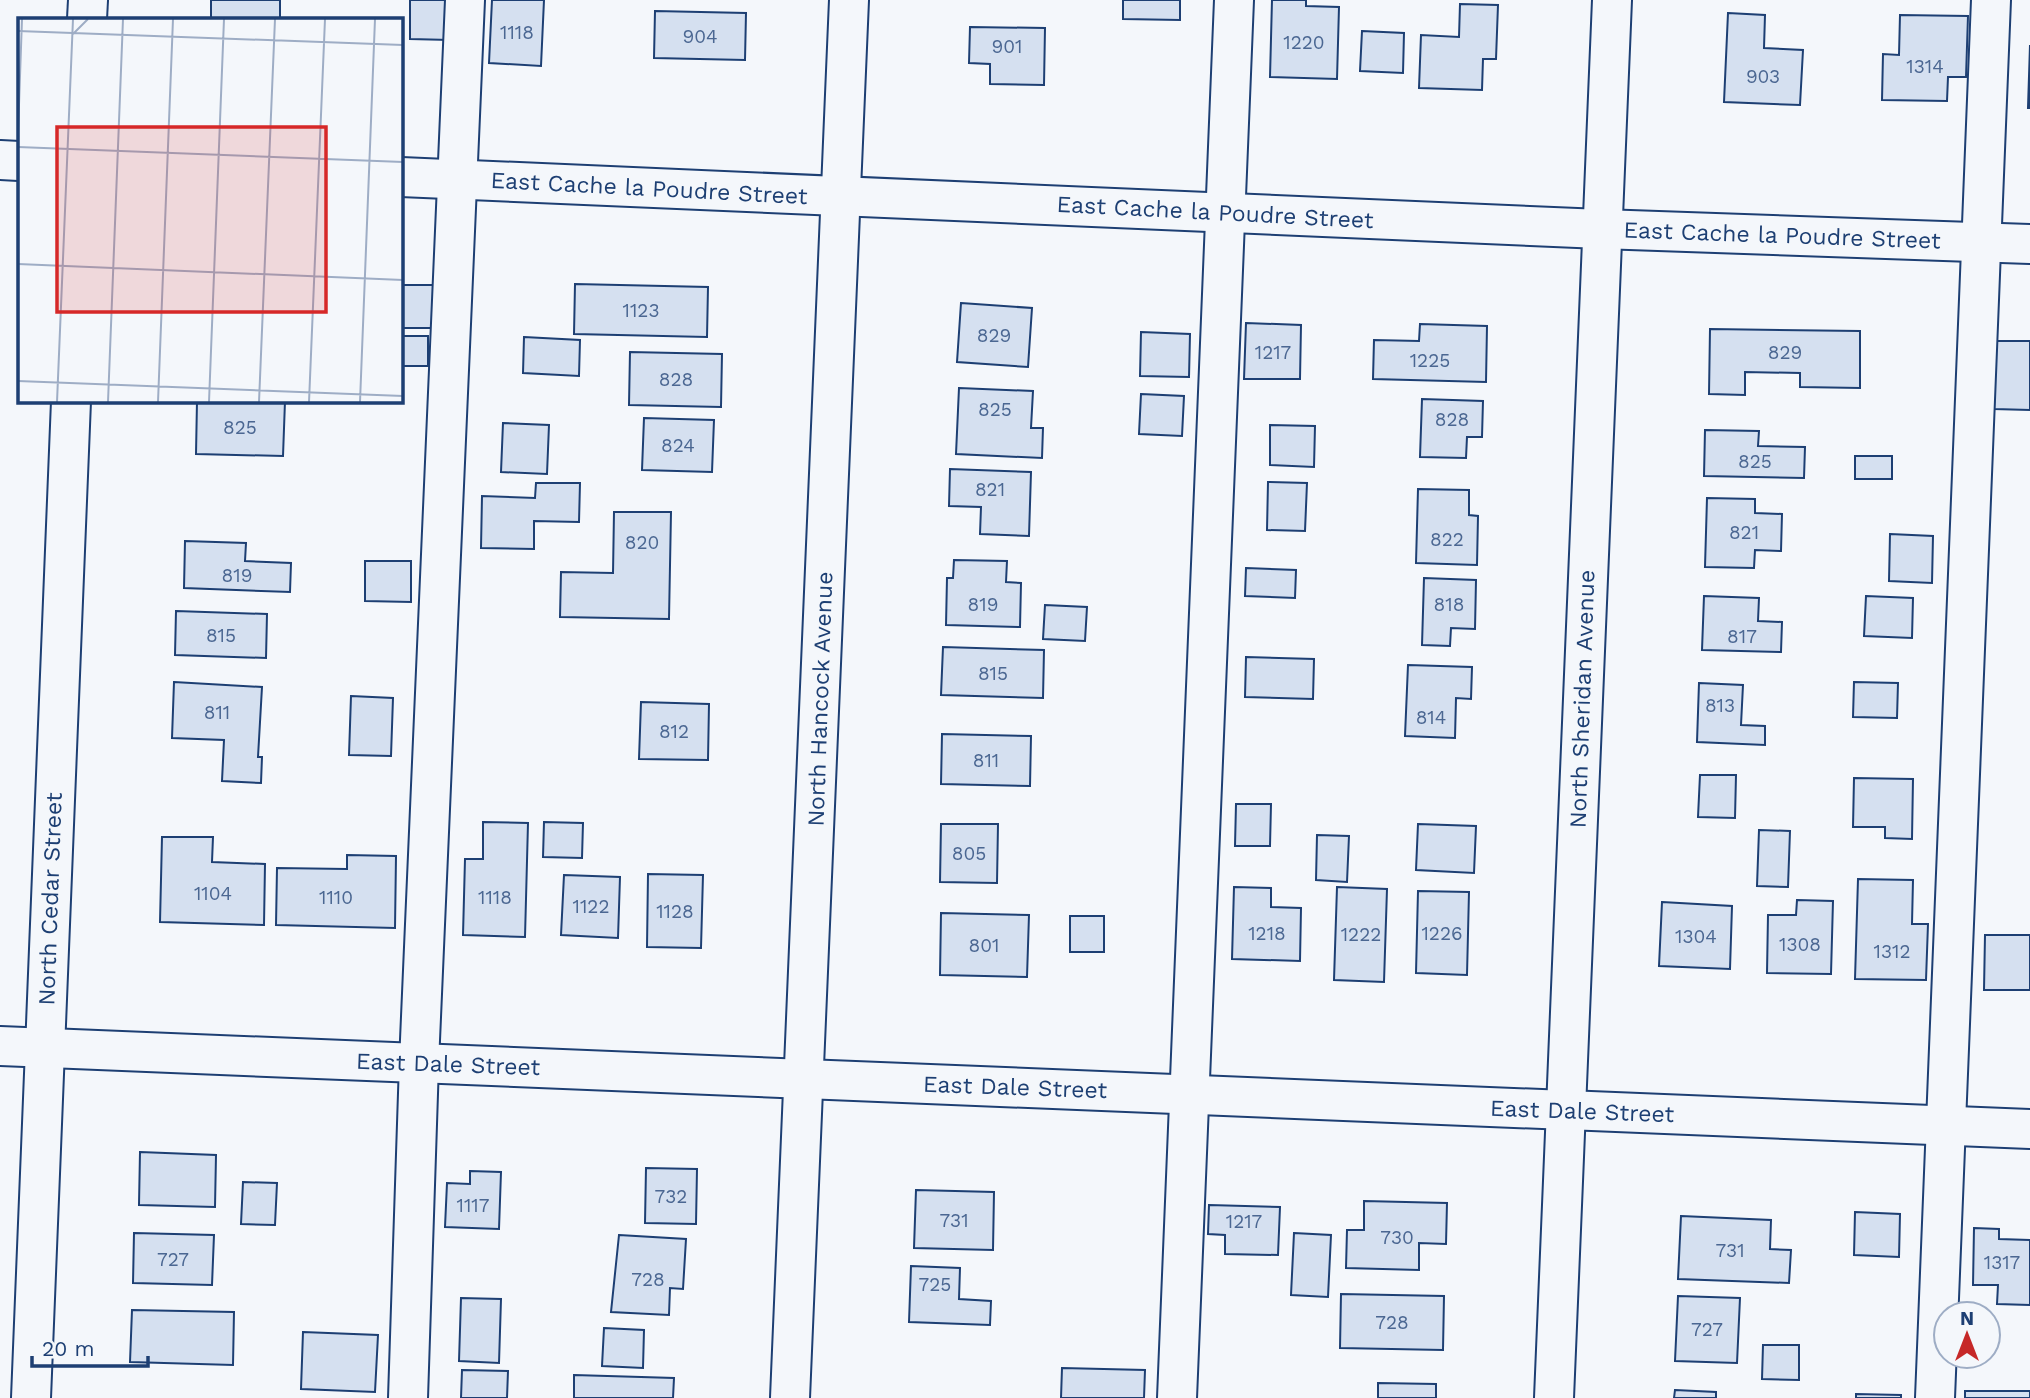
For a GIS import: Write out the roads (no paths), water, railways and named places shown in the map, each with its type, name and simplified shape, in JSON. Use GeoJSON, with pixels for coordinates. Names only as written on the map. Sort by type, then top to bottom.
{"type":"FeatureCollection","features":[{"type":"Feature","properties":{"kind":"street"},"geometry":{"type":"LineString","coordinates":[[88,0],[88,18]]}},
{"type":"Feature","properties":{"kind":"street"},"geometry":{"type":"LineString","coordinates":[[408,1398],[419,1063],[466,0]]}},
{"type":"Feature","properties":{"kind":"street","name":"North Hancock Avenue"},"geometry":{"type":"LineString","coordinates":[[790,1398],[849,0]]}},
{"type":"Feature","properties":{"kind":"street"},"geometry":{"type":"LineString","coordinates":[[1177,1398],[1234,0]]}},
{"type":"Feature","properties":{"kind":"street","name":"North Sheridan Avenue"},"geometry":{"type":"LineString","coordinates":[[1554,1398],[1612,0]]}},
{"type":"Feature","properties":{"kind":"street"},"geometry":{"type":"LineString","coordinates":[[1935,1398],[1991,0]]}},
{"type":"Feature","properties":{"kind":"street"},"geometry":{"type":"LineString","coordinates":[[0,160],[18,161]]}},
{"type":"Feature","properties":{"kind":"street","name":"East Cache la Poudre Street"},"geometry":{"type":"LineString","coordinates":[[402,177],[1601,229],[2030,244]]}},
{"type":"Feature","properties":{"kind":"street","name":"North Cedar Street"},"geometry":{"type":"LineString","coordinates":[[32,1398],[43,1048],[71,402]]}},
{"type":"Feature","properties":{"kind":"street","name":"East Dale Street"},"geometry":{"type":"LineString","coordinates":[[0,1046],[2030,1129]]}}]}
